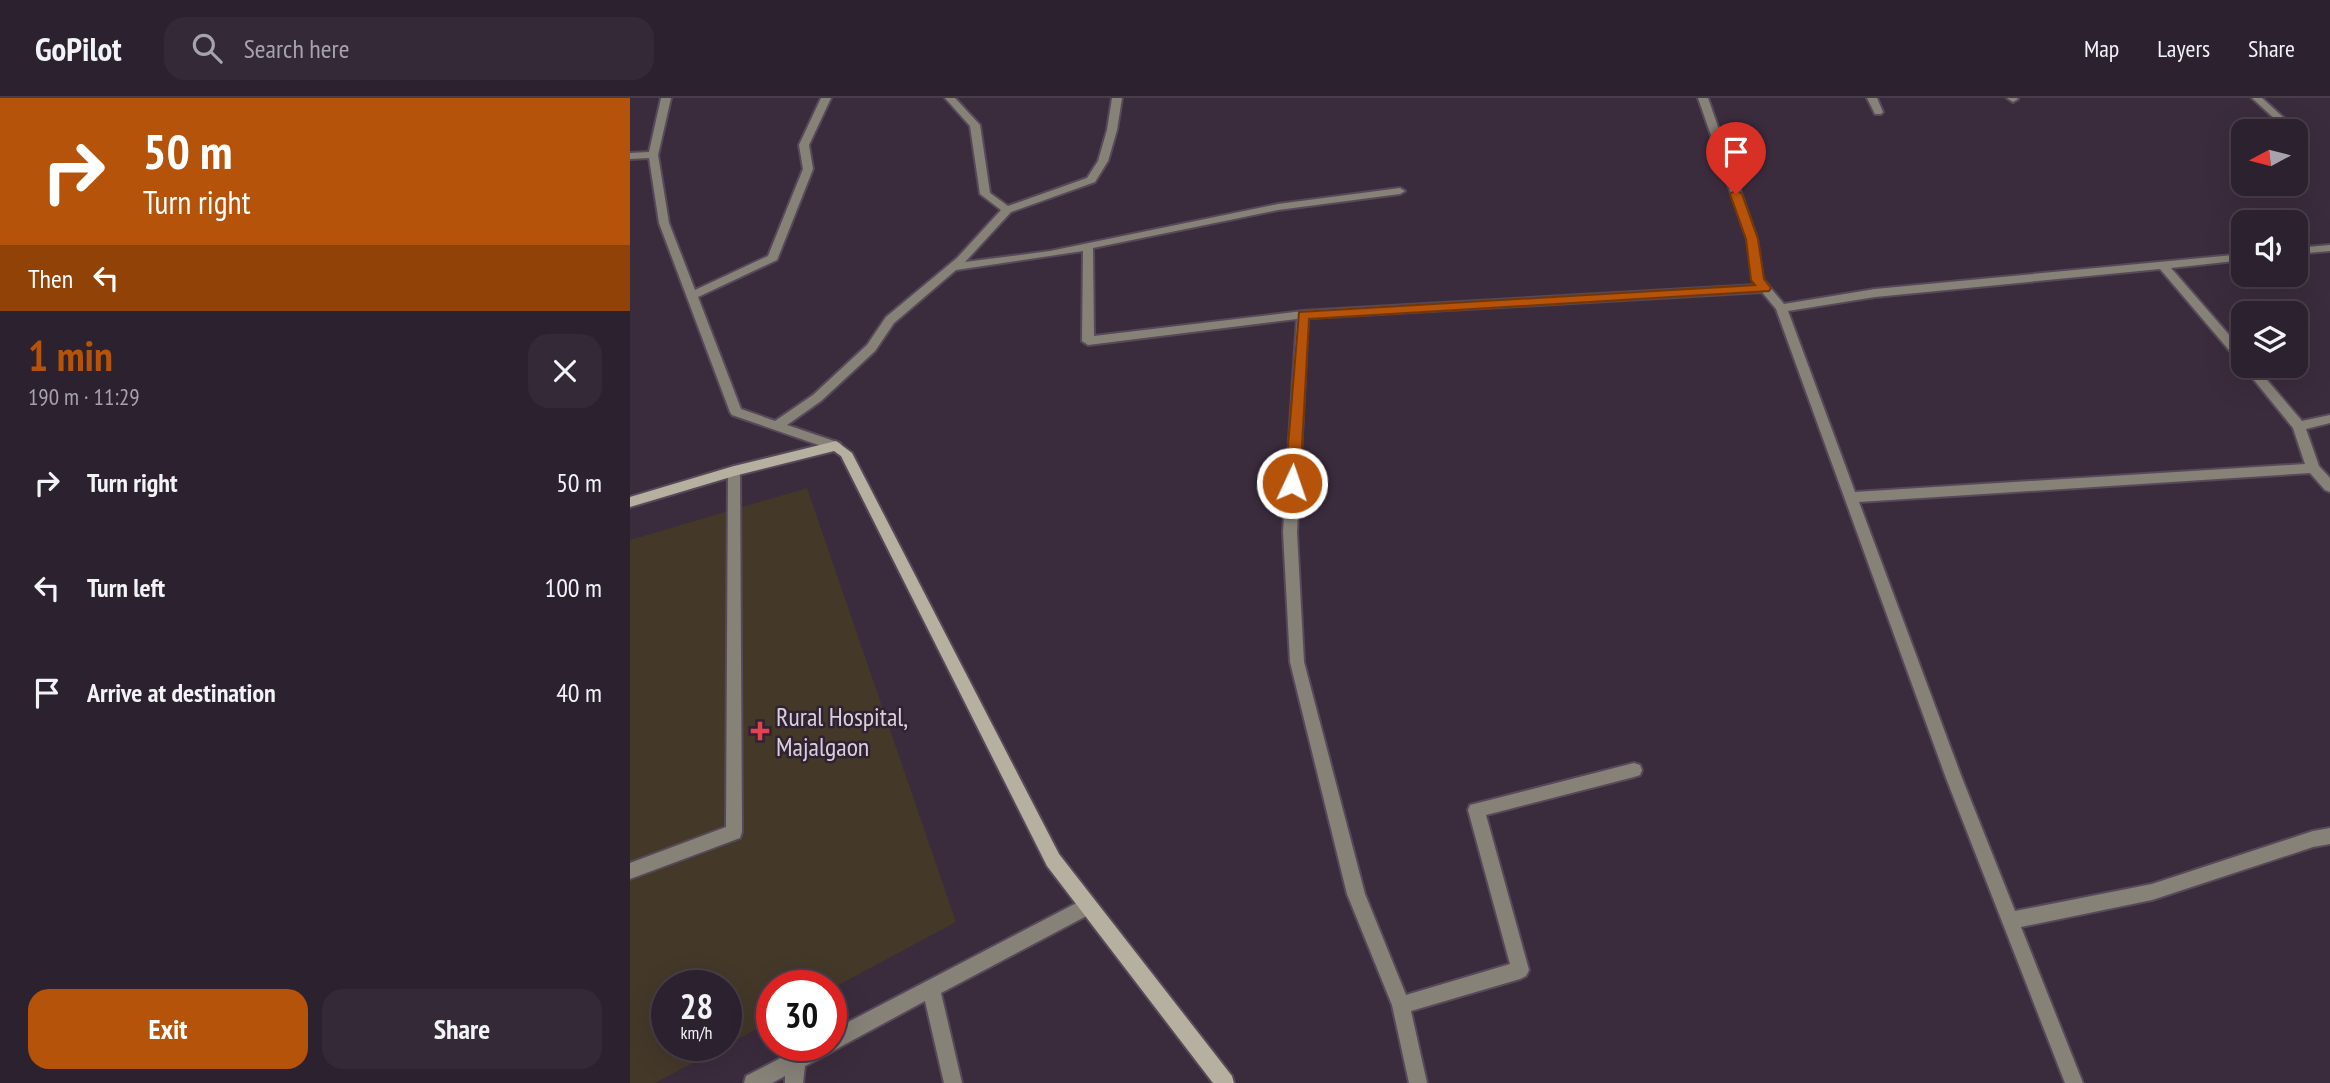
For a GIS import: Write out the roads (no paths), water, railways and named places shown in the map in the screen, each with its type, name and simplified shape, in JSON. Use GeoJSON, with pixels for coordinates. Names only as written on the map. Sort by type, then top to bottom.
{"type":"FeatureCollection","features":[{"type":"Feature","properties":{"kind":"street"},"geometry":{"type":"LineString","coordinates":[[666,98],[653,155],[664,223],[736,412],[836,446],[846,453],[1053,860],[1225,1083]]}},
{"type":"Feature","properties":{"kind":"street"},"geometry":{"type":"LineString","coordinates":[[691,296],[773,258],[808,169],[804,145],[826,98]]}},
{"type":"Feature","properties":{"kind":"street"},"geometry":{"type":"LineString","coordinates":[[950,98],[975,125],[985,194],[1007,210]]}},
{"type":"Feature","properties":{"kind":"street"},"geometry":{"type":"LineString","coordinates":[[775,427],[817,398],[871,348],[890,320],[951,267],[1007,210],[1091,180],[1103,162],[1117,98]]}},
{"type":"Feature","properties":{"kind":"street"},"geometry":{"type":"LineString","coordinates":[[1703,98],[1752,239],[1758,280],[1782,308],[1954,778],[2074,1083]]}},
{"type":"Feature","properties":{"kind":"street"},"geometry":{"type":"LineString","coordinates":[[1872,98],[1878,112]]}},
{"type":"Feature","properties":{"kind":"street"},"geometry":{"type":"LineString","coordinates":[[2257,98],[2278,118]]}},
{"type":"Feature","properties":{"kind":"street"},"geometry":{"type":"LineString","coordinates":[[630,156],[653,155]]}},
{"type":"Feature","properties":{"kind":"street"},"geometry":{"type":"LineString","coordinates":[[951,267],[1088,247],[1278,207],[1400,191]]}},
{"type":"Feature","properties":{"kind":"street"},"geometry":{"type":"LineString","coordinates":[[1088,247],[1088,341],[1303,315],[1765,288]]}},
{"type":"Feature","properties":{"kind":"street"},"geometry":{"type":"LineString","coordinates":[[2308,250],[2330,248]]}},
{"type":"Feature","properties":{"kind":"street"},"geometry":{"type":"LineString","coordinates":[[1782,308],[1875,293],[2231,258]]}},
{"type":"Feature","properties":{"kind":"street"},"geometry":{"type":"LineString","coordinates":[[2164,265],[2231,345]]}},
{"type":"Feature","properties":{"kind":"street"},"geometry":{"type":"LineString","coordinates":[[1303,315],[1290,532],[1297,662],[1356,894],[1401,1005],[1418,1083]]}},
{"type":"Feature","properties":{"kind":"street"},"geometry":{"type":"LineString","coordinates":[[2259,378],[2299,426],[2313,468],[2330,487]]}},
{"type":"Feature","properties":{"kind":"street"},"geometry":{"type":"LineString","coordinates":[[2299,426],[2330,419]]}},
{"type":"Feature","properties":{"kind":"street"},"geometry":{"type":"LineString","coordinates":[[630,502],[734,471],[836,446]]}},
{"type":"Feature","properties":{"kind":"street"},"geometry":{"type":"LineString","coordinates":[[1851,497],[2313,468]]}},
{"type":"Feature","properties":{"kind":"street"},"geometry":{"type":"LineString","coordinates":[[630,871],[734,832],[734,471]]}},
{"type":"Feature","properties":{"kind":"street"},"geometry":{"type":"LineString","coordinates":[[1401,1005],[1520,970],[1476,810],[1634,770]]}},
{"type":"Feature","properties":{"kind":"street"},"geometry":{"type":"LineString","coordinates":[[2010,921],[2152,892],[2313,839],[2330,836]]}},
{"type":"Feature","properties":{"kind":"street"},"geometry":{"type":"LineString","coordinates":[[847,1033],[1088,906]]}},
{"type":"Feature","properties":{"kind":"street"},"geometry":{"type":"LineString","coordinates":[[931,988],[953,1083]]}},
{"type":"Feature","properties":{"kind":"street"},"geometry":{"type":"LineString","coordinates":[[752,1083],[794,1061]]}},
{"type":"Feature","properties":{"kind":"street"},"geometry":{"type":"LineString","coordinates":[[794,1083],[796,1061]]}},
{"type":"Feature","properties":{"kind":"place","name":"Rural Hospital, Majalgaon"},"geometry":{"type":"Point","coordinates":[760,731]}}]}
